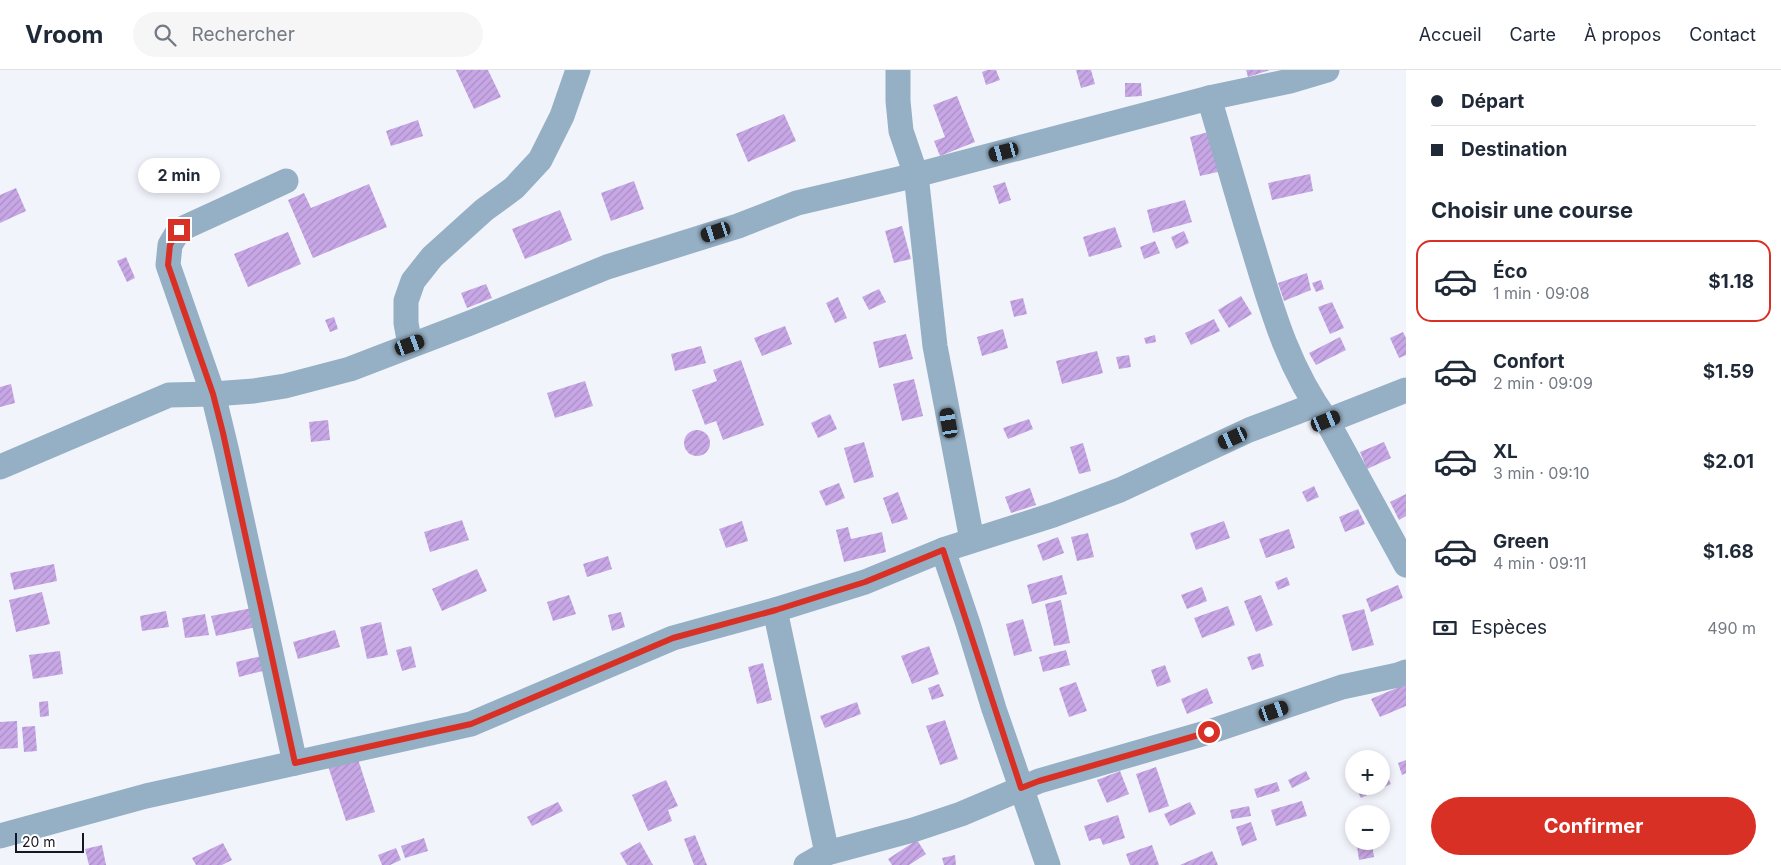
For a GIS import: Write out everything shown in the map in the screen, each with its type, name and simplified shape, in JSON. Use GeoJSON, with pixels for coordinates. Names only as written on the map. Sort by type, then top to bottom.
{"type":"FeatureCollection","features":[{"type":"Feature","properties":{"kind":"street"},"geometry":{"type":"LineString","coordinates":[[410,345],[406,322],[406,301],[413,280],[432,257],[484,210],[514,188],[540,160],[562,116],[578,70]]}},
{"type":"Feature","properties":{"kind":"street"},"geometry":{"type":"LineString","coordinates":[[898,70],[898,101],[902,131],[916,175],[935,346],[972,540]]}},
{"type":"Feature","properties":{"kind":"street"},"geometry":{"type":"LineString","coordinates":[[0,467],[169,395],[213,394],[285,386],[350,369],[470,323],[607,267],[738,226],[797,204],[916,175],[1209,98],[1290,81],[1327,70]]}},
{"type":"Feature","properties":{"kind":"street"},"geometry":{"type":"LineString","coordinates":[[1209,98],[1277,327],[1298,376],[1321,413],[1406,564]]}},
{"type":"Feature","properties":{"kind":"street"},"geometry":{"type":"LineString","coordinates":[[286,181],[179,230],[170,245],[168,265],[213,394],[228,452],[295,763]]}},
{"type":"Feature","properties":{"kind":"street"},"geometry":{"type":"LineString","coordinates":[[0,836],[146,796],[471,724],[673,638],[776,610],[865,582],[943,550],[1053,515],[1120,490],[1249,430],[1406,390]]}},
{"type":"Feature","properties":{"kind":"street"},"geometry":{"type":"LineString","coordinates":[[943,550],[1048,865]]}},
{"type":"Feature","properties":{"kind":"street"},"geometry":{"type":"LineString","coordinates":[[776,610],[816,859],[960,814],[1039,781],[1242,722],[1342,687],[1406,672]]}},
{"type":"Feature","properties":{"kind":"building"},"geometry":{"type":"Polygon","coordinates":[[[456,70],[488,70],[501,97],[474,109],[456,70]]]}},
{"type":"Feature","properties":{"kind":"building"},"geometry":{"type":"Polygon","coordinates":[[[996,70],[1000,80],[986,85],[982,72],[996,70]]]}},
{"type":"Feature","properties":{"kind":"building"},"geometry":{"type":"Polygon","coordinates":[[[1076,70],[1091,70],[1095,84],[1081,88],[1076,70]]]}},
{"type":"Feature","properties":{"kind":"building"},"geometry":{"type":"Polygon","coordinates":[[[1246,70],[1270,70],[1248,77],[1246,70]]]}},
{"type":"Feature","properties":{"kind":"building"},"geometry":{"type":"Polygon","coordinates":[[[1125,83],[1141,83],[1142,96],[1125,97],[1125,83]]]}},
{"type":"Feature","properties":{"kind":"building"},"geometry":{"type":"Polygon","coordinates":[[[957,96],[975,142],[940,156],[934,141],[945,137],[933,105],[957,96]]]}},
{"type":"Feature","properties":{"kind":"building"},"geometry":{"type":"Polygon","coordinates":[[[784,114],[796,141],[748,162],[736,134],[784,114]]]}},
{"type":"Feature","properties":{"kind":"building"},"geometry":{"type":"Polygon","coordinates":[[[418,120],[423,136],[391,146],[386,131],[418,120]]]}},
{"type":"Feature","properties":{"kind":"building"},"geometry":{"type":"Polygon","coordinates":[[[1212,131],[1222,171],[1200,176],[1190,137],[1212,131]]]}},
{"type":"Feature","properties":{"kind":"building"},"geometry":{"type":"Polygon","coordinates":[[[1310,174],[1313,191],[1272,200],[1268,183],[1310,174]]]}},
{"type":"Feature","properties":{"kind":"building"},"geometry":{"type":"Polygon","coordinates":[[[634,181],[644,209],[611,221],[601,193],[634,181]]]}},
{"type":"Feature","properties":{"kind":"building"},"geometry":{"type":"Polygon","coordinates":[[[1005,182],[1011,200],[999,204],[993,186],[1005,182]]]}},
{"type":"Feature","properties":{"kind":"building"},"geometry":{"type":"Polygon","coordinates":[[[369,184],[387,227],[313,258],[288,200],[304,193],[311,208],[369,184]]]}},
{"type":"Feature","properties":{"kind":"building"},"geometry":{"type":"Polygon","coordinates":[[[16,188],[26,211],[0,223],[0,195],[16,188]]]}},
{"type":"Feature","properties":{"kind":"building"},"geometry":{"type":"Polygon","coordinates":[[[1185,200],[1192,222],[1153,233],[1147,210],[1185,200]]]}},
{"type":"Feature","properties":{"kind":"building"},"geometry":{"type":"Polygon","coordinates":[[[560,210],[572,240],[525,259],[512,229],[560,210]]]}},
{"type":"Feature","properties":{"kind":"building"},"geometry":{"type":"Polygon","coordinates":[[[902,226],[911,259],[894,263],[885,231],[902,226]]]}},
{"type":"Feature","properties":{"kind":"building"},"geometry":{"type":"Polygon","coordinates":[[[1115,227],[1122,247],[1089,257],[1083,237],[1115,227]]]}},
{"type":"Feature","properties":{"kind":"building"},"geometry":{"type":"Polygon","coordinates":[[[1184,231],[1189,243],[1176,249],[1171,237],[1184,231]]]}},
{"type":"Feature","properties":{"kind":"building"},"geometry":{"type":"Polygon","coordinates":[[[288,232],[301,264],[248,287],[234,254],[288,232]]]}},
{"type":"Feature","properties":{"kind":"building"},"geometry":{"type":"Polygon","coordinates":[[[1155,241],[1160,253],[1144,259],[1140,247],[1155,241]]]}},
{"type":"Feature","properties":{"kind":"building"},"geometry":{"type":"Polygon","coordinates":[[[126,257],[135,278],[127,282],[117,261],[126,257]]]}},
{"type":"Feature","properties":{"kind":"building"},"geometry":{"type":"Polygon","coordinates":[[[1307,273],[1311,290],[1284,301],[1278,283],[1307,273]]]}},
{"type":"Feature","properties":{"kind":"building"},"geometry":{"type":"Polygon","coordinates":[[[1321,280],[1324,289],[1316,292],[1312,283],[1321,280]]]}},
{"type":"Feature","properties":{"kind":"building"},"geometry":{"type":"Polygon","coordinates":[[[486,284],[492,298],[467,308],[461,293],[486,284]]]}},
{"type":"Feature","properties":{"kind":"building"},"geometry":{"type":"Polygon","coordinates":[[[879,289],[886,302],[869,310],[862,297],[879,289]]]}},
{"type":"Feature","properties":{"kind":"building"},"geometry":{"type":"Polygon","coordinates":[[[1241,296],[1252,314],[1229,328],[1218,310],[1241,296]]]}},
{"type":"Feature","properties":{"kind":"building"},"geometry":{"type":"Polygon","coordinates":[[[838,297],[847,318],[835,323],[826,303],[838,297]]]}},
{"type":"Feature","properties":{"kind":"building"},"geometry":{"type":"Polygon","coordinates":[[[1023,298],[1027,314],[1014,317],[1010,301],[1023,298]]]}},
{"type":"Feature","properties":{"kind":"building"},"geometry":{"type":"Polygon","coordinates":[[[1332,302],[1344,328],[1330,334],[1318,307],[1332,302]]]}},
{"type":"Feature","properties":{"kind":"building"},"geometry":{"type":"Polygon","coordinates":[[[334,317],[338,329],[330,332],[325,320],[334,317]]]}},
{"type":"Feature","properties":{"kind":"building"},"geometry":{"type":"Polygon","coordinates":[[[1214,319],[1220,331],[1191,345],[1185,333],[1214,319]]]}},
{"type":"Feature","properties":{"kind":"building"},"geometry":{"type":"Polygon","coordinates":[[[785,326],[792,344],[762,356],[754,338],[785,326]]]}},
{"type":"Feature","properties":{"kind":"building"},"geometry":{"type":"Polygon","coordinates":[[[1003,329],[1008,348],[982,356],[977,337],[1003,329]]]}},
{"type":"Feature","properties":{"kind":"building"},"geometry":{"type":"Polygon","coordinates":[[[1403,332],[1406,338],[1406,355],[1399,358],[1390,338],[1403,332]]]}},
{"type":"Feature","properties":{"kind":"building"},"geometry":{"type":"Polygon","coordinates":[[[906,334],[913,359],[879,368],[873,342],[906,334]]]}},
{"type":"Feature","properties":{"kind":"building"},"geometry":{"type":"Polygon","coordinates":[[[1155,335],[1156,342],[1146,344],[1144,338],[1155,335]]]}},
{"type":"Feature","properties":{"kind":"building"},"geometry":{"type":"Polygon","coordinates":[[[1340,337],[1346,350],[1316,365],[1309,353],[1340,337]]]}},
{"type":"Feature","properties":{"kind":"building"},"geometry":{"type":"Polygon","coordinates":[[[701,346],[706,363],[675,371],[671,354],[701,346]]]}},
{"type":"Feature","properties":{"kind":"building"},"geometry":{"type":"Polygon","coordinates":[[[1097,351],[1103,373],[1062,384],[1056,361],[1097,351]]]}},
{"type":"Feature","properties":{"kind":"building"},"geometry":{"type":"Polygon","coordinates":[[[1129,355],[1131,367],[1119,369],[1116,357],[1129,355]]]}},
{"type":"Feature","properties":{"kind":"building"},"geometry":{"type":"Polygon","coordinates":[[[741,360],[764,425],[723,440],[716,421],[705,425],[692,390],[717,381],[713,370],[741,360]]]}},
{"type":"Feature","properties":{"kind":"building"},"geometry":{"type":"Polygon","coordinates":[[[914,379],[923,416],[902,421],[893,384],[914,379]]]}},
{"type":"Feature","properties":{"kind":"building"},"geometry":{"type":"Polygon","coordinates":[[[585,381],[593,406],[555,418],[547,393],[585,381]]]}},
{"type":"Feature","properties":{"kind":"building"},"geometry":{"type":"Polygon","coordinates":[[[11,384],[15,403],[0,407],[0,387],[11,384]]]}},
{"type":"Feature","properties":{"kind":"building"},"geometry":{"type":"Polygon","coordinates":[[[830,414],[837,429],[818,438],[811,423],[830,414]]]}},
{"type":"Feature","properties":{"kind":"building"},"geometry":{"type":"Polygon","coordinates":[[[1029,419],[1033,429],[1008,439],[1003,428],[1029,419]]]}},
{"type":"Feature","properties":{"kind":"building"},"geometry":{"type":"Polygon","coordinates":[[[328,420],[330,440],[311,442],[309,422],[328,420]]]}},
{"type":"Feature","properties":{"kind":"building"},"geometry":{"type":"Polygon","coordinates":[[[697,430],[706,434],[710,443],[706,452],[697,456],[688,452],[684,443],[688,434],[697,430]]]}},
{"type":"Feature","properties":{"kind":"building"},"geometry":{"type":"Polygon","coordinates":[[[864,442],[874,477],[854,483],[844,448],[864,442]]]}},
{"type":"Feature","properties":{"kind":"building"},"geometry":{"type":"Polygon","coordinates":[[[1384,442],[1391,458],[1367,469],[1360,452],[1384,442]]]}},
{"type":"Feature","properties":{"kind":"building"},"geometry":{"type":"Polygon","coordinates":[[[1083,443],[1091,471],[1079,474],[1070,447],[1083,443]]]}},
{"type":"Feature","properties":{"kind":"building"},"geometry":{"type":"Polygon","coordinates":[[[839,483],[845,498],[826,506],[819,491],[839,483]]]}},
{"type":"Feature","properties":{"kind":"building"},"geometry":{"type":"Polygon","coordinates":[[[1314,486],[1319,497],[1307,502],[1302,492],[1314,486]]]}},
{"type":"Feature","properties":{"kind":"building"},"geometry":{"type":"Polygon","coordinates":[[[1030,488],[1036,505],[1011,513],[1005,497],[1030,488]]]}},
{"type":"Feature","properties":{"kind":"building"},"geometry":{"type":"Polygon","coordinates":[[[898,492],[908,519],[892,524],[883,498],[898,492]]]}},
{"type":"Feature","properties":{"kind":"building"},"geometry":{"type":"Polygon","coordinates":[[[1406,494],[1406,516],[1399,520],[1390,502],[1406,494]]]}},
{"type":"Feature","properties":{"kind":"building"},"geometry":{"type":"Polygon","coordinates":[[[1358,509],[1365,524],[1345,532],[1339,517],[1358,509]]]}},
{"type":"Feature","properties":{"kind":"building"},"geometry":{"type":"Polygon","coordinates":[[[462,520],[469,540],[430,552],[424,532],[462,520]]]}},
{"type":"Feature","properties":{"kind":"building"},"geometry":{"type":"Polygon","coordinates":[[[742,521],[748,541],[726,548],[719,529],[742,521]]]}},
{"type":"Feature","properties":{"kind":"building"},"geometry":{"type":"Polygon","coordinates":[[[1224,521],[1230,538],[1196,550],[1190,533],[1224,521]]]}},
{"type":"Feature","properties":{"kind":"building"},"geometry":{"type":"Polygon","coordinates":[[[848,527],[851,539],[882,532],[886,552],[844,562],[836,530],[848,527]]]}},
{"type":"Feature","properties":{"kind":"building"},"geometry":{"type":"Polygon","coordinates":[[[1289,529],[1295,548],[1266,558],[1259,539],[1289,529]]]}},
{"type":"Feature","properties":{"kind":"building"},"geometry":{"type":"Polygon","coordinates":[[[1088,533],[1094,557],[1077,561],[1071,537],[1088,533]]]}},
{"type":"Feature","properties":{"kind":"building"},"geometry":{"type":"Polygon","coordinates":[[[1058,537],[1064,553],[1043,561],[1037,545],[1058,537]]]}},
{"type":"Feature","properties":{"kind":"building"},"geometry":{"type":"Polygon","coordinates":[[[608,556],[612,569],[587,577],[583,564],[608,556]]]}},
{"type":"Feature","properties":{"kind":"building"},"geometry":{"type":"Polygon","coordinates":[[[54,564],[57,581],[14,590],[10,573],[54,564]]]}},
{"type":"Feature","properties":{"kind":"building"},"geometry":{"type":"Polygon","coordinates":[[[477,569],[487,591],[442,611],[432,589],[477,569]]]}},
{"type":"Feature","properties":{"kind":"building"},"geometry":{"type":"Polygon","coordinates":[[[1062,575],[1067,594],[1032,604],[1027,585],[1062,575]]]}},
{"type":"Feature","properties":{"kind":"building"},"geometry":{"type":"Polygon","coordinates":[[[1287,577],[1290,585],[1278,590],[1275,582],[1287,577]]]}},
{"type":"Feature","properties":{"kind":"building"},"geometry":{"type":"Polygon","coordinates":[[[1398,585],[1403,598],[1371,612],[1366,599],[1398,585]]]}},
{"type":"Feature","properties":{"kind":"building"},"geometry":{"type":"Polygon","coordinates":[[[1202,587],[1207,601],[1187,609],[1181,595],[1202,587]]]}},
{"type":"Feature","properties":{"kind":"building"},"geometry":{"type":"Polygon","coordinates":[[[42,592],[50,624],[16,632],[9,600],[42,592]]]}},
{"type":"Feature","properties":{"kind":"building"},"geometry":{"type":"Polygon","coordinates":[[[569,595],[576,614],[553,621],[547,602],[569,595]]]}},
{"type":"Feature","properties":{"kind":"building"},"geometry":{"type":"Polygon","coordinates":[[[1261,595],[1273,625],[1256,632],[1244,601],[1261,595]]]}},
{"type":"Feature","properties":{"kind":"building"},"geometry":{"type":"Polygon","coordinates":[[[1061,600],[1070,643],[1054,646],[1045,604],[1061,600]]]}},
{"type":"Feature","properties":{"kind":"building"},"geometry":{"type":"Polygon","coordinates":[[[1228,606],[1235,625],[1202,638],[1194,618],[1228,606]]]}},
{"type":"Feature","properties":{"kind":"building"},"geometry":{"type":"Polygon","coordinates":[[[252,608],[256,627],[216,636],[211,616],[252,608]]]}},
{"type":"Feature","properties":{"kind":"building"},"geometry":{"type":"Polygon","coordinates":[[[1364,609],[1374,645],[1352,651],[1342,615],[1364,609]]]}},
{"type":"Feature","properties":{"kind":"building"},"geometry":{"type":"Polygon","coordinates":[[[166,611],[169,627],[142,631],[140,616],[166,611]]]}},
{"type":"Feature","properties":{"kind":"building"},"geometry":{"type":"Polygon","coordinates":[[[621,612],[625,627],[612,631],[608,615],[621,612]]]}},
{"type":"Feature","properties":{"kind":"building"},"geometry":{"type":"Polygon","coordinates":[[[205,614],[209,635],[185,638],[182,618],[205,614]]]}},
{"type":"Feature","properties":{"kind":"building"},"geometry":{"type":"Polygon","coordinates":[[[1023,619],[1032,651],[1014,656],[1006,624],[1023,619]]]}},
{"type":"Feature","properties":{"kind":"building"},"geometry":{"type":"Polygon","coordinates":[[[381,622],[388,655],[367,659],[360,627],[381,622]]]}},
{"type":"Feature","properties":{"kind":"building"},"geometry":{"type":"Polygon","coordinates":[[[335,630],[340,647],[298,659],[293,642],[335,630]]]}},
{"type":"Feature","properties":{"kind":"building"},"geometry":{"type":"Polygon","coordinates":[[[411,646],[416,667],[402,671],[396,650],[411,646]]]}},
{"type":"Feature","properties":{"kind":"building"},"geometry":{"type":"Polygon","coordinates":[[[929,646],[939,674],[912,684],[901,656],[929,646]]]}},
{"type":"Feature","properties":{"kind":"building"},"geometry":{"type":"Polygon","coordinates":[[[1066,650],[1070,665],[1043,672],[1039,657],[1066,650]]]}},
{"type":"Feature","properties":{"kind":"building"},"geometry":{"type":"Polygon","coordinates":[[[60,651],[63,674],[33,679],[29,655],[60,651]]]}},
{"type":"Feature","properties":{"kind":"building"},"geometry":{"type":"Polygon","coordinates":[[[1260,653],[1264,666],[1252,670],[1247,657],[1260,653]]]}},
{"type":"Feature","properties":{"kind":"building"},"geometry":{"type":"Polygon","coordinates":[[[266,655],[270,669],[239,677],[236,662],[266,655]]]}},
{"type":"Feature","properties":{"kind":"building"},"geometry":{"type":"Polygon","coordinates":[[[763,663],[772,700],[757,704],[748,667],[763,663]]]}},
{"type":"Feature","properties":{"kind":"building"},"geometry":{"type":"Polygon","coordinates":[[[1165,665],[1171,682],[1157,687],[1151,670],[1165,665]]]}},
{"type":"Feature","properties":{"kind":"building"},"geometry":{"type":"Polygon","coordinates":[[[1076,682],[1087,711],[1069,717],[1059,688],[1076,682]]]}},
{"type":"Feature","properties":{"kind":"building"},"geometry":{"type":"Polygon","coordinates":[[[939,684],[944,696],[932,700],[928,688],[939,684]]]}},
{"type":"Feature","properties":{"kind":"building"},"geometry":{"type":"Polygon","coordinates":[[[1406,684],[1406,706],[1380,717],[1371,699],[1406,684]]]}},
{"type":"Feature","properties":{"kind":"building"},"geometry":{"type":"Polygon","coordinates":[[[1207,688],[1213,703],[1187,714],[1181,699],[1207,688]]]}},
{"type":"Feature","properties":{"kind":"building"},"geometry":{"type":"Polygon","coordinates":[[[48,701],[49,716],[40,717],[39,702],[48,701]]]}},
{"type":"Feature","properties":{"kind":"building"},"geometry":{"type":"Polygon","coordinates":[[[857,702],[861,714],[825,728],[820,716],[857,702]]]}},
{"type":"Feature","properties":{"kind":"building"},"geometry":{"type":"Polygon","coordinates":[[[945,720],[958,759],[940,765],[926,726],[945,720]]]}},
{"type":"Feature","properties":{"kind":"building"},"geometry":{"type":"Polygon","coordinates":[[[17,721],[18,748],[0,749],[0,722],[17,721]]]}},
{"type":"Feature","properties":{"kind":"building"},"geometry":{"type":"Polygon","coordinates":[[[35,726],[37,751],[24,752],[22,727],[35,726]]]}},
{"type":"Feature","properties":{"kind":"building"},"geometry":{"type":"Polygon","coordinates":[[[357,756],[375,812],[346,821],[328,766],[357,756]]]}},
{"type":"Feature","properties":{"kind":"building"},"geometry":{"type":"Polygon","coordinates":[[[1406,760],[1406,773],[1402,775],[1398,763],[1406,760]]]}},
{"type":"Feature","properties":{"kind":"building"},"geometry":{"type":"Polygon","coordinates":[[[1156,767],[1169,806],[1149,813],[1136,774],[1156,767]]]}},
{"type":"Feature","properties":{"kind":"building"},"geometry":{"type":"Polygon","coordinates":[[[1120,771],[1129,794],[1107,803],[1097,780],[1120,771]]]}},
{"type":"Feature","properties":{"kind":"building"},"geometry":{"type":"Polygon","coordinates":[[[1306,771],[1310,779],[1292,788],[1288,780],[1306,771]]]}},
{"type":"Feature","properties":{"kind":"building"},"geometry":{"type":"Polygon","coordinates":[[[666,780],[678,806],[668,810],[672,821],[648,831],[632,795],[666,780]]]}},
{"type":"Feature","properties":{"kind":"building"},"geometry":{"type":"Polygon","coordinates":[[[1277,782],[1280,791],[1257,798],[1254,789],[1277,782]]]}},
{"type":"Feature","properties":{"kind":"building"},"geometry":{"type":"Polygon","coordinates":[[[1302,801],[1307,816],[1276,826],[1271,810],[1302,801]]]}},
{"type":"Feature","properties":{"kind":"building"},"geometry":{"type":"Polygon","coordinates":[[[558,802],[563,811],[532,826],[527,817],[558,802]]]}},
{"type":"Feature","properties":{"kind":"building"},"geometry":{"type":"Polygon","coordinates":[[[1190,802],[1196,814],[1170,826],[1164,814],[1190,802]]]}},
{"type":"Feature","properties":{"kind":"building"},"geometry":{"type":"Polygon","coordinates":[[[1249,806],[1251,816],[1232,819],[1230,810],[1249,806]]]}},
{"type":"Feature","properties":{"kind":"building"},"geometry":{"type":"Polygon","coordinates":[[[1118,815],[1125,838],[1103,845],[1100,838],[1089,841],[1084,826],[1118,815]]]}},
{"type":"Feature","properties":{"kind":"building"},"geometry":{"type":"Polygon","coordinates":[[[1251,822],[1257,840],[1242,846],[1236,827],[1251,822]]]}},
{"type":"Feature","properties":{"kind":"building"},"geometry":{"type":"Polygon","coordinates":[[[695,835],[707,865],[694,865],[684,839],[695,835]]]}},
{"type":"Feature","properties":{"kind":"building"},"geometry":{"type":"Polygon","coordinates":[[[424,838],[428,851],[405,858],[401,846],[424,838]]]}},
{"type":"Feature","properties":{"kind":"building"},"geometry":{"type":"Polygon","coordinates":[[[917,840],[926,854],[909,865],[892,865],[888,859],[917,840]]]}},
{"type":"Feature","properties":{"kind":"building"},"geometry":{"type":"Polygon","coordinates":[[[640,842],[653,865],[627,865],[620,853],[640,842]]]}},
{"type":"Feature","properties":{"kind":"building"},"geometry":{"type":"Polygon","coordinates":[[[223,843],[232,860],[222,865],[196,865],[192,858],[223,843]]]}},
{"type":"Feature","properties":{"kind":"building"},"geometry":{"type":"Polygon","coordinates":[[[102,845],[106,865],[89,865],[85,849],[102,845]]]}},
{"type":"Feature","properties":{"kind":"building"},"geometry":{"type":"Polygon","coordinates":[[[1152,845],[1159,865],[1130,865],[1126,854],[1152,845]]]}},
{"type":"Feature","properties":{"kind":"building"},"geometry":{"type":"Polygon","coordinates":[[[396,848],[401,860],[390,865],[382,865],[378,855],[396,848]]]}},
{"type":"Feature","properties":{"kind":"building"},"geometry":{"type":"Polygon","coordinates":[[[1358,850],[1373,850],[1374,857],[1359,860],[1358,850]]]}},
{"type":"Feature","properties":{"kind":"building"},"geometry":{"type":"Polygon","coordinates":[[[1212,851],[1218,865],[1180,865],[1212,851]]]}},
{"type":"Feature","properties":{"kind":"building"},"geometry":{"type":"Polygon","coordinates":[[[955,855],[956,865],[944,865],[942,858],[955,855]]]}},
{"type":"Feature","properties":{"kind":"route"},"geometry":{"type":"LineString","coordinates":[[179,230],[170,245],[168,265],[213,394],[228,452],[256,591],[295,763],[471,724],[673,638],[776,610],[865,582],[943,550],[1021,788],[1039,781],[1209,732]]}}]}
